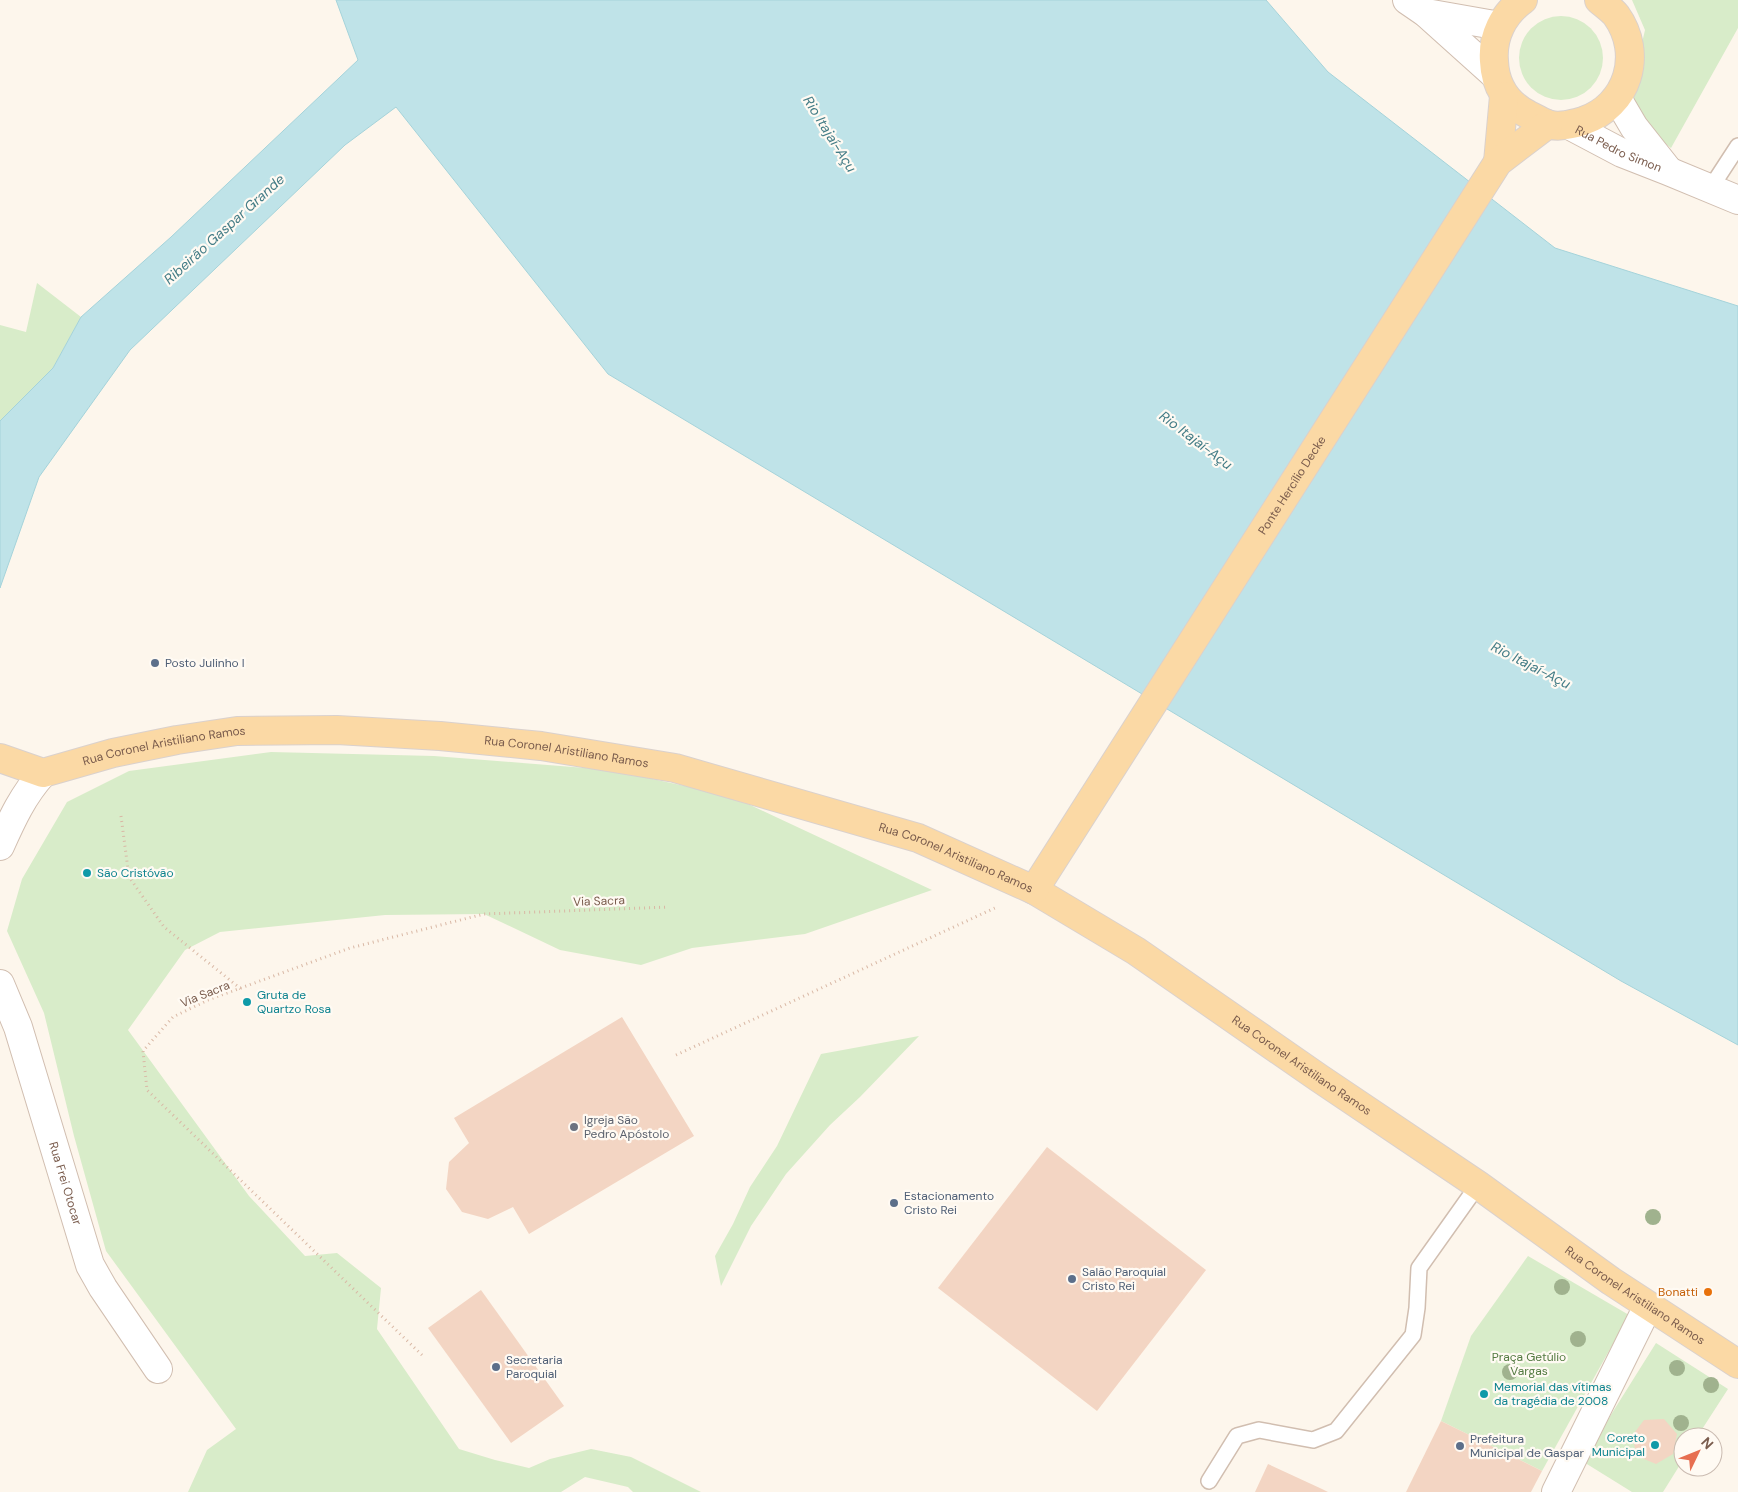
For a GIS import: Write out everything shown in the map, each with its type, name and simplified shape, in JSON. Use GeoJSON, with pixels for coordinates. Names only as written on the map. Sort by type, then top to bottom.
{"type":"FeatureCollection","features":[{"type":"Feature","properties":{"kind":"main road"},"geometry":{"type":"LineString","coordinates":[[1494,168],[1499,85],[1493,50],[1500,26],[1513,8],[1524,0]]}},
{"type":"Feature","properties":{"kind":"main road"},"geometry":{"type":"LineString","coordinates":[[1494,168],[1559,125],[1596,116],[1617,98],[1625,83],[1630,65],[1627,39],[1612,5]]}},
{"type":"Feature","properties":{"kind":"main road"},"geometry":{"type":"LineString","coordinates":[[1499,85],[1522,112],[1559,125]]}},
{"type":"Feature","properties":{"kind":"main road","name":"Ponte Hercílio Decke"},"geometry":{"type":"LineString","coordinates":[[1034,890],[1494,168]]}},
{"type":"Feature","properties":{"kind":"main road","name":"Rua Coronel Aristiliano Ramos"},"geometry":{"type":"LineString","coordinates":[[43,773],[113,753],[177,740],[237,732],[338,730],[440,736],[541,746],[674,768],[918,838],[1034,890],[1136,951],[1478,1185],[1611,1281],[1738,1364]]}},
{"type":"Feature","properties":{"kind":"main road"},"geometry":{"type":"LineString","coordinates":[[0,758],[43,773]]}},
{"type":"Feature","properties":{"kind":"street"},"geometry":{"type":"LineString","coordinates":[[1416,6],[1500,26]]}},
{"type":"Feature","properties":{"kind":"street"},"geometry":{"type":"LineString","coordinates":[[1416,6],[1499,85]]}},
{"type":"Feature","properties":{"kind":"street","name":"Rua Pedro Simon"},"geometry":{"type":"LineString","coordinates":[[1617,98],[1634,127],[1668,171]]}},
{"type":"Feature","properties":{"kind":"street","name":"Rua Pedro Simon"},"geometry":{"type":"LineString","coordinates":[[1559,125],[1738,200]]}},
{"type":"Feature","properties":{"kind":"street"},"geometry":{"type":"LineString","coordinates":[[0,846],[15,811],[30,788],[43,773]]}},
{"type":"Feature","properties":{"kind":"street","name":"Rua Frei Otocar"},"geometry":{"type":"LineString","coordinates":[[0,984],[18,1027],[90,1265],[103,1288],[158,1369]]}},
{"type":"Feature","properties":{"kind":"street"},"geometry":{"type":"LineString","coordinates":[[1556,1492],[1648,1306]]}},
{"type":"Feature","properties":{"kind":"lane"},"geometry":{"type":"LineString","coordinates":[[1710,189],[1738,146]]}},
{"type":"Feature","properties":{"kind":"lane"},"geometry":{"type":"LineString","coordinates":[[1209,1481],[1237,1436],[1259,1430],[1313,1440],[1336,1431],[1413,1334],[1417,1308],[1419,1268],[1478,1185]]}},
{"type":"Feature","properties":{"kind":"path"},"geometry":{"type":"LineString","coordinates":[[121,816],[129,877],[164,926],[241,989]]}},
{"type":"Feature","properties":{"kind":"path"},"geometry":{"type":"LineString","coordinates":[[676,1055],[1034,890]]}},
{"type":"Feature","properties":{"kind":"path","name":"Via Sacra"},"geometry":{"type":"LineString","coordinates":[[422,1355],[147,1090],[143,1051],[173,1017],[208,1000],[350,948],[484,914],[669,907]]}},
{"type":"Feature","properties":{"kind":"green space"},"geometry":{"type":"Polygon","coordinates":[[[1632,0],[1738,0],[1738,28],[1671,148],[1626,111],[1645,30],[1632,0]]]}},
{"type":"Feature","properties":{"kind":"green space"},"geometry":{"type":"Polygon","coordinates":[[[1561,16],[1577,19],[1591,28],[1600,42],[1603,58],[1600,74],[1591,88],[1577,97],[1561,100],[1545,97],[1531,88],[1522,74],[1519,58],[1522,42],[1531,28],[1545,19],[1561,16]]]}},
{"type":"Feature","properties":{"kind":"green space"},"geometry":{"type":"Polygon","coordinates":[[[37,283],[81,317],[53,368],[0,421],[0,325],[26,332],[37,283]]]}},
{"type":"Feature","properties":{"kind":"green space"},"geometry":{"type":"Polygon","coordinates":[[[271,752],[434,756],[611,770],[731,796],[932,890],[805,934],[692,948],[641,965],[560,950],[484,914],[385,915],[220,932],[185,950],[128,1030],[249,1196],[305,1256],[337,1253],[381,1288],[377,1329],[459,1449],[529,1468],[550,1459],[591,1449],[631,1457],[701,1492],[633,1492],[628,1487],[585,1477],[561,1492],[188,1492],[207,1450],[236,1429],[106,1251],[74,1136],[44,1013],[7,931],[22,879],[67,802],[129,771],[271,752]]]}},
{"type":"Feature","properties":{"kind":"green space"},"geometry":{"type":"Polygon","coordinates":[[[919,1036],[830,1125],[786,1174],[751,1226],[721,1286],[715,1256],[733,1224],[750,1187],[777,1146],[821,1054],[919,1036]]]}},
{"type":"Feature","properties":{"kind":"green space","name":"Praça Getúlio Vargas"},"geometry":{"type":"Polygon","coordinates":[[[1528,1256],[1629,1315],[1542,1471],[1441,1421],[1471,1336],[1528,1256]]]}},
{"type":"Feature","properties":{"kind":"green space"},"geometry":{"type":"Polygon","coordinates":[[[1656,1343],[1728,1389],[1703,1427],[1673,1427],[1673,1476],[1663,1492],[1632,1492],[1582,1461],[1656,1343]]]}},
{"type":"Feature","properties":{"kind":"water"},"geometry":{"type":"Polygon","coordinates":[[[336,0],[1266,0],[1328,72],[1555,248],[1738,306],[1738,1045],[1621,981],[608,374],[396,107],[345,145],[130,350],[39,477],[0,588],[0,421],[53,368],[81,317],[171,237],[358,60],[336,0]]]}},
{"type":"Feature","properties":{"kind":"building","name":"Igreja São Pedro Apóstolo"},"geometry":{"type":"Polygon","coordinates":[[[622,1017],[694,1136],[529,1234],[513,1207],[488,1219],[462,1212],[446,1189],[449,1162],[469,1143],[454,1118],[622,1017]]]}},
{"type":"Feature","properties":{"kind":"building","name":"Salão Paroquial Cristo Rei"},"geometry":{"type":"Polygon","coordinates":[[[1047,1147],[1206,1270],[1097,1411],[938,1288],[1047,1147]]]}},
{"type":"Feature","properties":{"kind":"building","name":"Secretaria Paroquial"},"geometry":{"type":"Polygon","coordinates":[[[481,1290],[564,1406],[511,1443],[428,1328],[481,1290]]]}},
{"type":"Feature","properties":{"kind":"building","name":"Coreto Municipal"},"geometry":{"type":"Polygon","coordinates":[[[1664,1419],[1673,1429],[1673,1454],[1656,1464],[1637,1456],[1632,1436],[1644,1420],[1664,1419]]]}},
{"type":"Feature","properties":{"kind":"building","name":"Prefeitura Municipal de Gaspar"},"geometry":{"type":"Polygon","coordinates":[[[1441,1421],[1542,1471],[1531,1492],[1406,1492],[1441,1421]]]}},
{"type":"Feature","properties":{"kind":"building"},"geometry":{"type":"Polygon","coordinates":[[[1268,1464],[1322,1489],[1328,1492],[1255,1492],[1268,1464]]]}},
{"type":"Feature","properties":{"kind":"place","name":"Posto Julinho I"},"geometry":{"type":"Point","coordinates":[155,663]}},
{"type":"Feature","properties":{"kind":"place","name":"São Cristóvão"},"geometry":{"type":"Point","coordinates":[87,873]}},
{"type":"Feature","properties":{"kind":"place","name":"Gruta de Quartzo Rosa"},"geometry":{"type":"Point","coordinates":[247,1002]}},
{"type":"Feature","properties":{"kind":"place","name":"Igreja São Pedro Apóstolo"},"geometry":{"type":"Point","coordinates":[574,1127]}},
{"type":"Feature","properties":{"kind":"place","name":"Estacionamento Cristo Rei"},"geometry":{"type":"Point","coordinates":[894,1203]}},
{"type":"Feature","properties":{"kind":"place","name":"Salão Paroquial Cristo Rei"},"geometry":{"type":"Point","coordinates":[1072,1279]}},
{"type":"Feature","properties":{"kind":"place","name":"Bonatti"},"geometry":{"type":"Point","coordinates":[1708,1292]}},
{"type":"Feature","properties":{"kind":"place","name":"Secretaria Paroquial"},"geometry":{"type":"Point","coordinates":[496,1367]}},
{"type":"Feature","properties":{"kind":"place","name":"Memorial das vítimas da tragédia de 2008"},"geometry":{"type":"Point","coordinates":[1484,1394]}},
{"type":"Feature","properties":{"kind":"place","name":"Coreto Municipal"},"geometry":{"type":"Point","coordinates":[1655,1445]}},
{"type":"Feature","properties":{"kind":"place","name":"Prefeitura Municipal de Gaspar"},"geometry":{"type":"Point","coordinates":[1460,1446]}},
{"type":"Feature","properties":{"kind":"water label","name":"Rio Itajaí-Açu"},"geometry":{"type":"Point","coordinates":[830,134]}},
{"type":"Feature","properties":{"kind":"water label","name":"Ribeirão Gaspar Grande"},"geometry":{"type":"Point","coordinates":[224,229]}},
{"type":"Feature","properties":{"kind":"water label","name":"Rio Itajaí-Açu"},"geometry":{"type":"Point","coordinates":[1196,440]}},
{"type":"Feature","properties":{"kind":"water label","name":"Rio Itajaí-Açu"},"geometry":{"type":"Point","coordinates":[1531,665]}}]}
